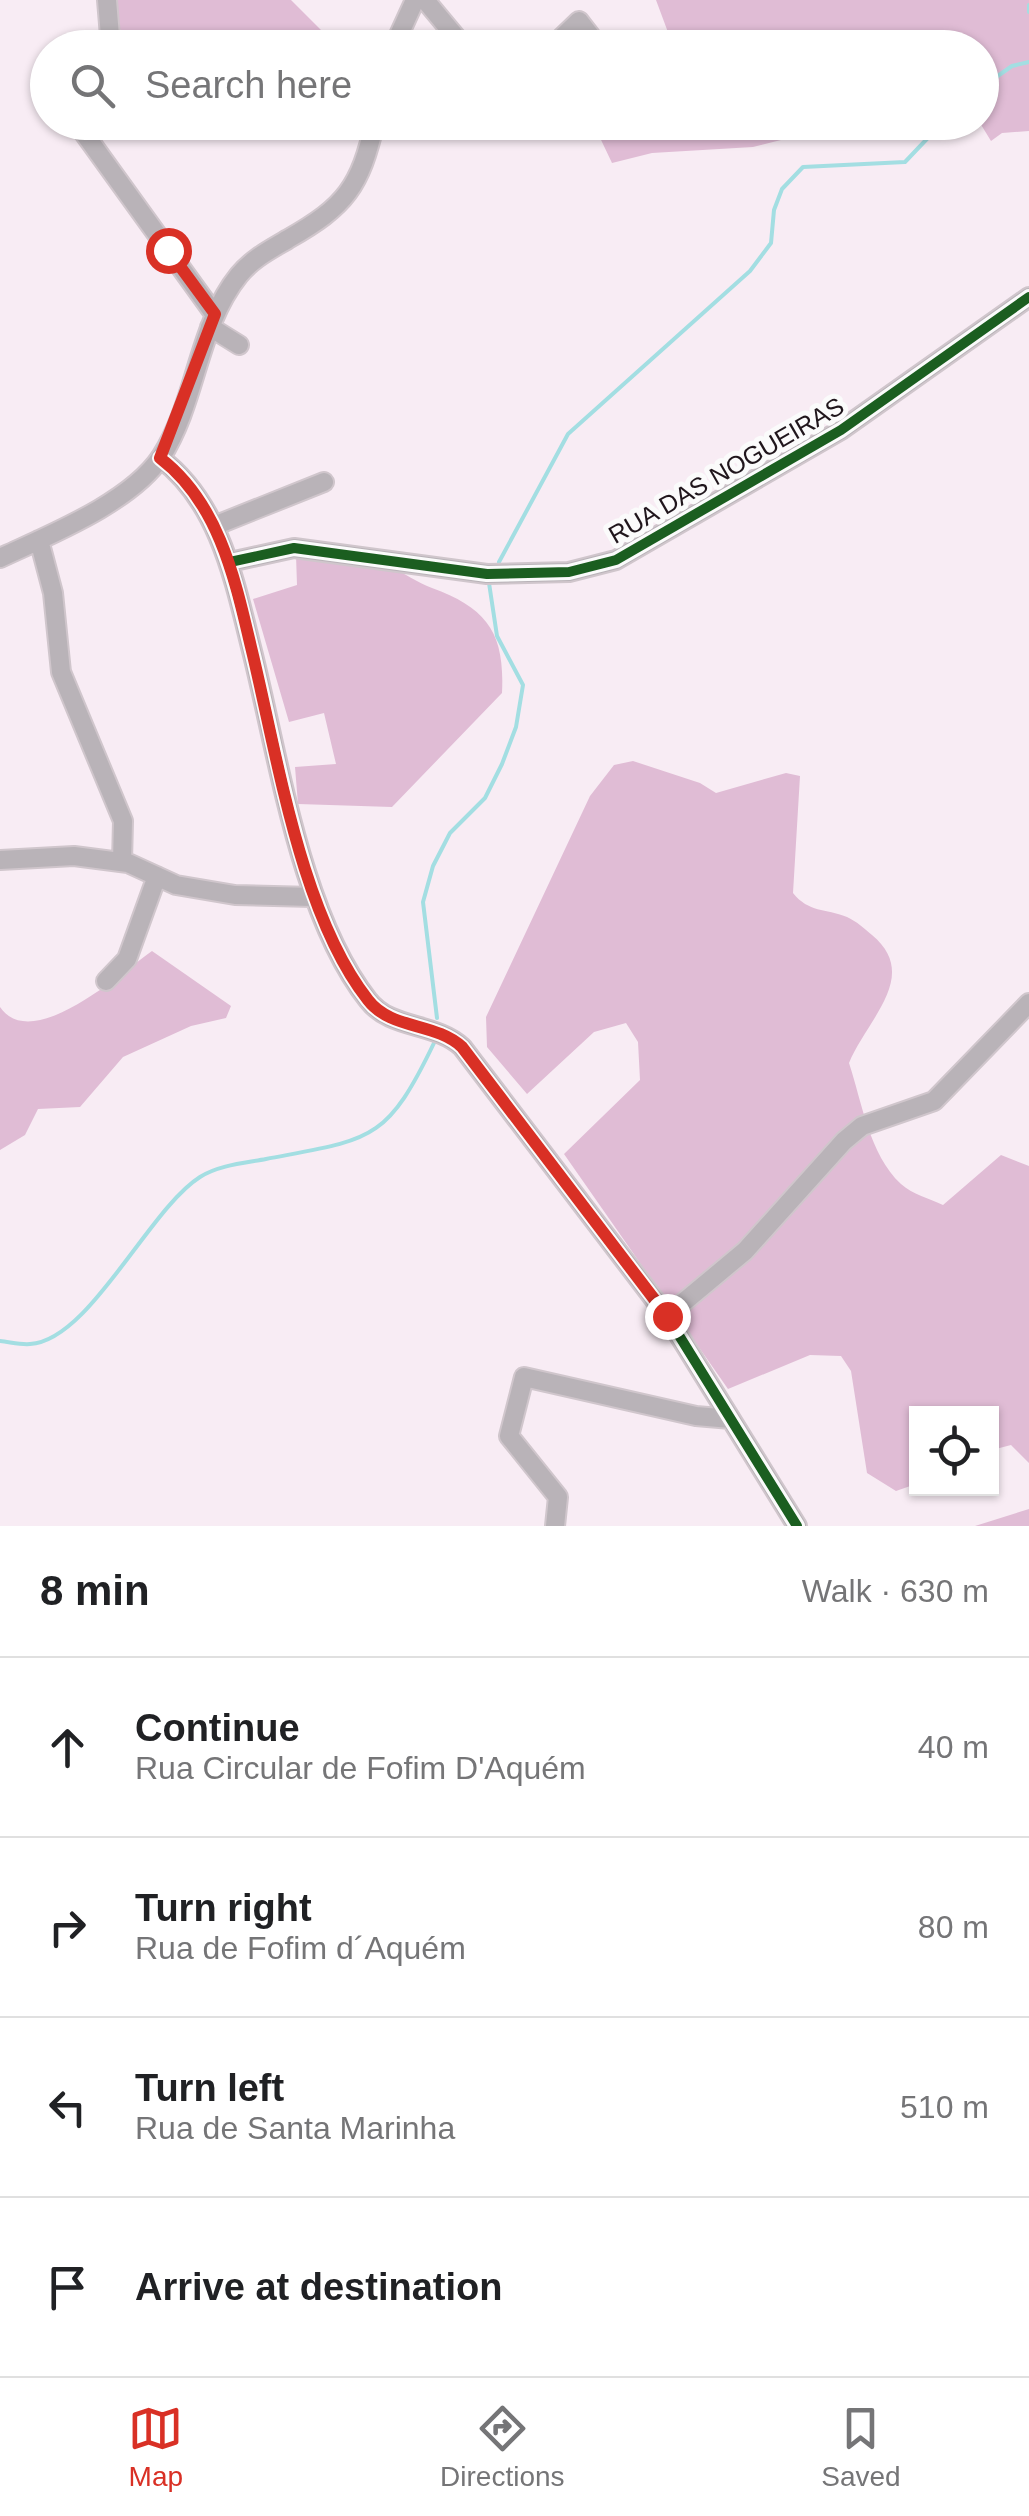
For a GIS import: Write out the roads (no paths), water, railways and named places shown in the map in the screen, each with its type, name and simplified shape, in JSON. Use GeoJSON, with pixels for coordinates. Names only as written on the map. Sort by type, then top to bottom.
{"type":"FeatureCollection","features":[{"type":"Feature","properties":{"kind":"street"},"geometry":{"type":"LineString","coordinates":[[107,0],[110,30]]}},
{"type":"Feature","properties":{"kind":"street"},"geometry":{"type":"LineString","coordinates":[[402,30],[416,0]]}},
{"type":"Feature","properties":{"kind":"street"},"geometry":{"type":"LineString","coordinates":[[425,0],[450,30]]}},
{"type":"Feature","properties":{"kind":"street"},"geometry":{"type":"LineString","coordinates":[[88,140],[212,320],[238,345]]}},
{"type":"Feature","properties":{"kind":"street"},"geometry":{"type":"LineString","coordinates":[[0,558],[95,510],[136,482],[160,458],[212,320],[250,261],[320,221],[348,198],[365,166],[371,140]]}},
{"type":"Feature","properties":{"kind":"street","name":"RUA DAS NOGUEIRAS"},"geometry":{"type":"LineString","coordinates":[[230,562],[294,548],[487,574],[568,572],[616,560],[841,430],[1029,296]]}},
{"type":"Feature","properties":{"kind":"street"},"geometry":{"type":"LineString","coordinates":[[160,458],[186,481],[214,526],[230,562],[313,897],[371,1004],[399,1021],[445,1034],[462,1047],[667,1316],[798,1526]]}},
{"type":"Feature","properties":{"kind":"street"},"geometry":{"type":"LineString","coordinates":[[214,526],[324,482]]}},
{"type":"Feature","properties":{"kind":"street"},"geometry":{"type":"LineString","coordinates":[[39,540],[53,593],[61,672],[123,821],[122,862]]}},
{"type":"Feature","properties":{"kind":"street"},"geometry":{"type":"LineString","coordinates":[[0,860],[74,856],[122,862],[176,885],[235,895],[313,897]]}},
{"type":"Feature","properties":{"kind":"street"},"geometry":{"type":"LineString","coordinates":[[106,982],[127,958],[157,876]]}},
{"type":"Feature","properties":{"kind":"street"},"geometry":{"type":"LineString","coordinates":[[667,1316],[745,1250],[844,1140],[862,1126],[934,1101],[1029,1003]]}},
{"type":"Feature","properties":{"kind":"street"},"geometry":{"type":"LineString","coordinates":[[554,1526],[558,1497],[509,1436],[524,1376],[696,1416],[731,1420]]}},
{"type":"Feature","properties":{"kind":"waterway"},"geometry":{"type":"LineString","coordinates":[[1029,5],[1029,12]]}},
{"type":"Feature","properties":{"kind":"waterway"},"geometry":{"type":"LineString","coordinates":[[999,75],[1012,66],[1029,62]]}},
{"type":"Feature","properties":{"kind":"waterway"},"geometry":{"type":"LineString","coordinates":[[499,562],[568,434],[750,271],[771,243],[774,210],[782,189],[803,167],[905,162],[926,140]]}},
{"type":"Feature","properties":{"kind":"waterway"},"geometry":{"type":"LineString","coordinates":[[437,1018],[423,902],[433,866],[450,833],[485,798],[502,764],[516,727],[523,685],[497,636],[489,583]]}},
{"type":"Feature","properties":{"kind":"waterway"},"geometry":{"type":"LineString","coordinates":[[0,1341],[30,1344],[52,1337],[74,1321],[180,1193],[200,1177],[232,1165],[353,1140],[371,1131],[402,1100],[434,1043]]}}]}
